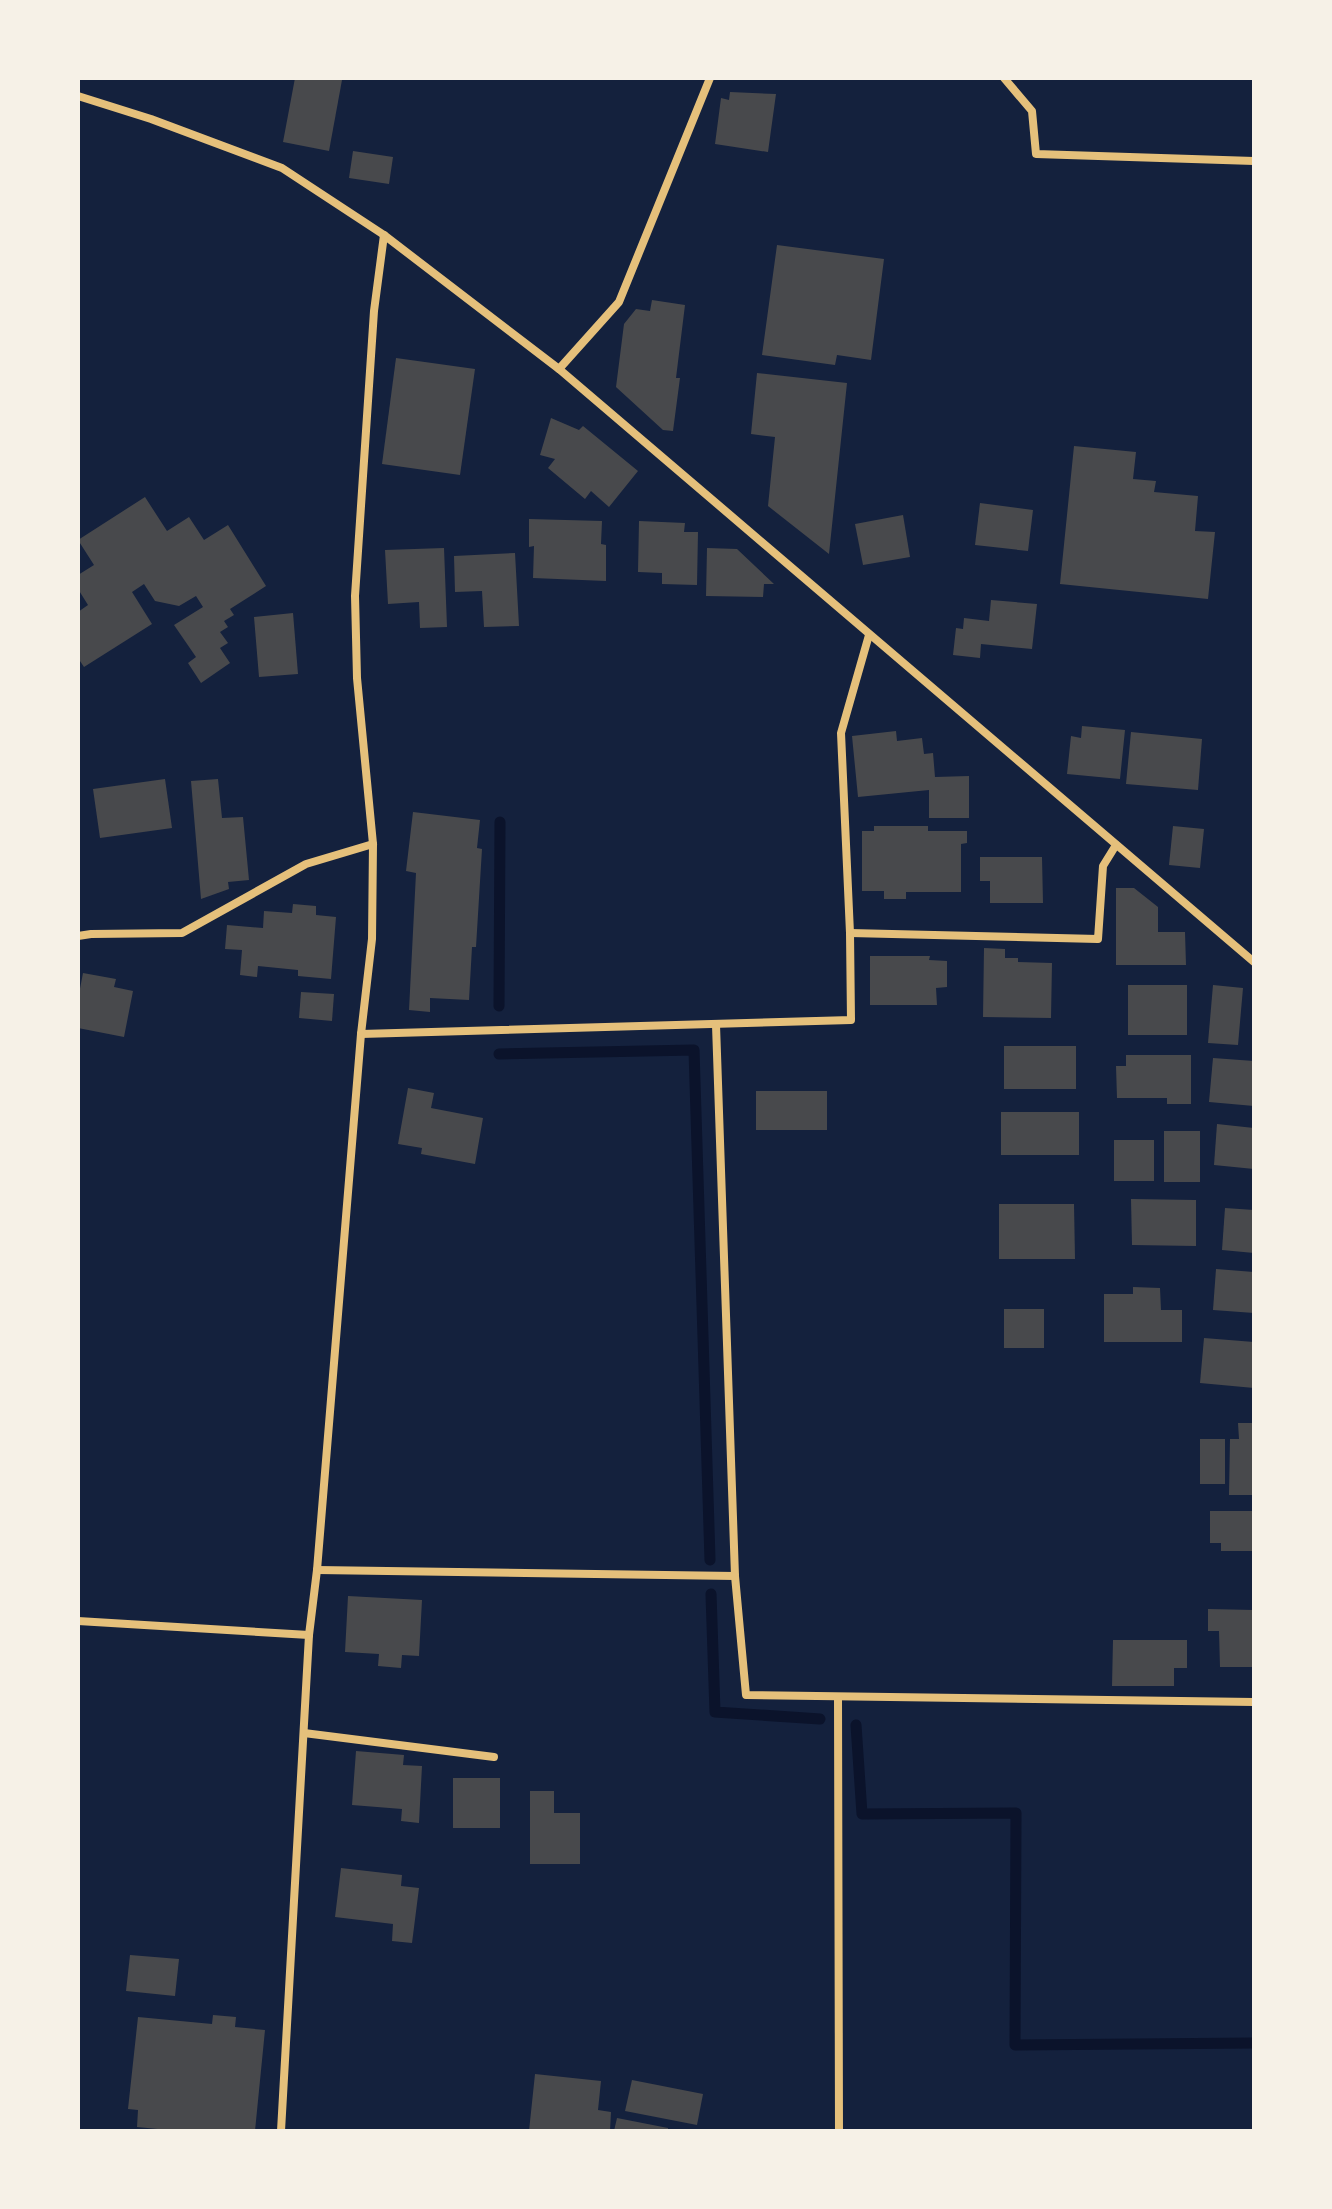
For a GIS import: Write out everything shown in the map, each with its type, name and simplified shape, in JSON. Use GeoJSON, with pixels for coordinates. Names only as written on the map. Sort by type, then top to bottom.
{"type":"FeatureCollection","features":[{"type":"Feature","properties":{"kind":"street"},"geometry":{"type":"LineString","coordinates":[[559,369],[619,302],[710,78]]}},
{"type":"Feature","properties":{"kind":"street"},"geometry":{"type":"LineString","coordinates":[[1004,78],[1032,111],[1036,154],[1254,161]]}},
{"type":"Feature","properties":{"kind":"street"},"geometry":{"type":"LineString","coordinates":[[78,96],[151,119],[282,168],[384,235],[559,369],[1254,962]]}},
{"type":"Feature","properties":{"kind":"street"},"geometry":{"type":"LineString","coordinates":[[281,2131],[309,1635],[372,939],[373,844],[357,678],[355,596],[374,311],[384,235]]}},
{"type":"Feature","properties":{"kind":"street"},"geometry":{"type":"LineString","coordinates":[[361,1034],[851,1020],[841,733],[869,635]]}},
{"type":"Feature","properties":{"kind":"street"},"geometry":{"type":"LineString","coordinates":[[78,936],[182,933],[306,864],[373,844]]}},
{"type":"Feature","properties":{"kind":"street"},"geometry":{"type":"LineString","coordinates":[[850,933],[1098,939],[1103,866],[1116,845]]}},
{"type":"Feature","properties":{"kind":"street"},"geometry":{"type":"LineString","coordinates":[[716,1025],[735,1576],[746,1695],[1254,1702]]}},
{"type":"Feature","properties":{"kind":"street"},"geometry":{"type":"LineString","coordinates":[[317,1570],[735,1576]]}},
{"type":"Feature","properties":{"kind":"street"},"geometry":{"type":"LineString","coordinates":[[78,1621],[309,1635]]}},
{"type":"Feature","properties":{"kind":"street"},"geometry":{"type":"LineString","coordinates":[[838,1698],[839,2131]]}},
{"type":"Feature","properties":{"kind":"street"},"geometry":{"type":"LineString","coordinates":[[304,1733],[494,1757]]}},
{"type":"Feature","properties":{"kind":"building"},"geometry":{"type":"Polygon","coordinates":[[[295,78],[342,80],[329,151],[283,142],[295,78]]]}},
{"type":"Feature","properties":{"kind":"building"},"geometry":{"type":"Polygon","coordinates":[[[730,92],[776,94],[768,152],[715,144],[721,98],[729,100],[730,92]]]}},
{"type":"Feature","properties":{"kind":"building"},"geometry":{"type":"Polygon","coordinates":[[[353,151],[393,157],[389,184],[349,178],[353,151]]]}},
{"type":"Feature","properties":{"kind":"building"},"geometry":{"type":"Polygon","coordinates":[[[777,245],[884,259],[871,360],[837,355],[835,365],[762,355],[777,245]]]}},
{"type":"Feature","properties":{"kind":"building"},"geometry":{"type":"Polygon","coordinates":[[[652,300],[685,305],[673,431],[663,430],[616,387],[624,324],[636,309],[650,311],[652,300]]]}},
{"type":"Feature","properties":{"kind":"building"},"geometry":{"type":"Polygon","coordinates":[[[396,358],[475,369],[460,475],[382,464],[396,358]]]}},
{"type":"Feature","properties":{"kind":"building"},"geometry":{"type":"Polygon","coordinates":[[[757,373],[847,383],[829,554],[768,506],[775,437],[751,434],[757,373]]]}},
{"type":"Feature","properties":{"kind":"building"},"geometry":{"type":"Polygon","coordinates":[[[551,418],[579,430],[583,426],[638,471],[609,507],[591,491],[585,499],[548,468],[555,459],[540,455],[551,418]]]}},
{"type":"Feature","properties":{"kind":"building"},"geometry":{"type":"Polygon","coordinates":[[[1074,446],[1136,452],[1133,479],[1156,481],[1154,492],[1198,496],[1195,531],[1215,532],[1208,599],[1060,584],[1074,446]]]}},
{"type":"Feature","properties":{"kind":"building"},"geometry":{"type":"Polygon","coordinates":[[[145,497],[167,531],[189,517],[204,540],[228,525],[266,586],[230,609],[234,615],[224,621],[228,627],[220,632],[228,643],[220,648],[230,663],[201,683],[188,663],[196,657],[174,625],[203,607],[196,596],[179,606],[155,601],[144,584],[132,592],[152,624],[84,667],[78,658],[78,612],[88,605],[78,589],[78,575],[94,565],[78,540],[145,497]]]}},
{"type":"Feature","properties":{"kind":"building"},"geometry":{"type":"Polygon","coordinates":[[[980,503],[1033,510],[1028,551],[975,545],[980,503]]]}},
{"type":"Feature","properties":{"kind":"building"},"geometry":{"type":"Polygon","coordinates":[[[903,515],[910,557],[863,565],[855,524],[903,515]]]}},
{"type":"Feature","properties":{"kind":"building"},"geometry":{"type":"Polygon","coordinates":[[[529,519],[602,521],[601,544],[606,545],[606,581],[533,578],[534,546],[529,547],[529,519]]]}},
{"type":"Feature","properties":{"kind":"building"},"geometry":{"type":"Polygon","coordinates":[[[639,521],[685,523],[684,532],[698,532],[697,585],[662,584],[662,573],[638,572],[639,521]]]}},
{"type":"Feature","properties":{"kind":"building"},"geometry":{"type":"Polygon","coordinates":[[[444,548],[447,627],[420,628],[419,602],[388,604],[385,550],[444,548]]]}},
{"type":"Feature","properties":{"kind":"building"},"geometry":{"type":"Polygon","coordinates":[[[707,548],[737,549],[774,584],[764,584],[763,597],[706,596],[707,548]]]}},
{"type":"Feature","properties":{"kind":"building"},"geometry":{"type":"Polygon","coordinates":[[[515,553],[519,626],[484,627],[482,591],[455,592],[454,556],[515,553]]]}},
{"type":"Feature","properties":{"kind":"building"},"geometry":{"type":"Polygon","coordinates":[[[991,600],[1037,604],[1032,649],[981,644],[980,658],[953,655],[956,628],[963,629],[964,618],[989,621],[991,600]]]}},
{"type":"Feature","properties":{"kind":"building"},"geometry":{"type":"Polygon","coordinates":[[[293,613],[298,674],[259,677],[254,617],[293,613]]]}},
{"type":"Feature","properties":{"kind":"building"},"geometry":{"type":"Polygon","coordinates":[[[1082,726],[1125,730],[1120,779],[1067,774],[1071,736],[1081,738],[1082,726]]]}},
{"type":"Feature","properties":{"kind":"building"},"geometry":{"type":"Polygon","coordinates":[[[896,731],[897,741],[922,738],[924,754],[933,753],[935,777],[969,776],[969,818],[929,818],[929,790],[858,797],[852,736],[896,731]]]}},
{"type":"Feature","properties":{"kind":"building"},"geometry":{"type":"Polygon","coordinates":[[[1131,732],[1202,739],[1198,790],[1126,784],[1131,732]]]}},
{"type":"Feature","properties":{"kind":"building"},"geometry":{"type":"Polygon","coordinates":[[[165,779],[172,828],[100,838],[93,789],[165,779]]]}},
{"type":"Feature","properties":{"kind":"building"},"geometry":{"type":"Polygon","coordinates":[[[218,779],[222,818],[243,817],[249,880],[228,882],[229,889],[201,899],[191,781],[218,779]]]}},
{"type":"Feature","properties":{"kind":"building"},"geometry":{"type":"Polygon","coordinates":[[[413,812],[480,820],[477,848],[482,849],[476,947],[472,947],[469,1000],[430,998],[430,1012],[409,1010],[416,873],[406,871],[413,812]]]}},
{"type":"Feature","properties":{"kind":"building"},"geometry":{"type":"Polygon","coordinates":[[[874,826],[928,826],[928,831],[967,831],[967,843],[961,844],[961,892],[906,892],[906,899],[884,899],[884,891],[862,891],[862,831],[874,831],[874,826]]]}},
{"type":"Feature","properties":{"kind":"building"},"geometry":{"type":"Polygon","coordinates":[[[1173,826],[1204,829],[1200,868],[1169,865],[1173,826]]]}},
{"type":"Feature","properties":{"kind":"building"},"geometry":{"type":"Polygon","coordinates":[[[980,857],[1042,857],[1043,903],[990,903],[990,881],[980,881],[980,857]]]}},
{"type":"Feature","properties":{"kind":"building"},"geometry":{"type":"Polygon","coordinates":[[[1116,888],[1134,888],[1158,907],[1158,932],[1185,932],[1186,965],[1116,965],[1116,888]]]}},
{"type":"Feature","properties":{"kind":"building"},"geometry":{"type":"Polygon","coordinates":[[[293,904],[316,906],[316,915],[336,917],[331,979],[298,976],[298,970],[258,966],[257,977],[240,975],[242,950],[225,949],[227,925],[263,928],[264,911],[292,913],[293,904]]]}},
{"type":"Feature","properties":{"kind":"building"},"geometry":{"type":"Polygon","coordinates":[[[984,948],[1005,949],[1005,958],[1018,958],[1018,962],[1052,963],[1051,1018],[983,1017],[984,948]]]}},
{"type":"Feature","properties":{"kind":"building"},"geometry":{"type":"Polygon","coordinates":[[[870,956],[930,956],[929,960],[947,961],[947,987],[936,988],[937,1005],[870,1005],[870,956]]]}},
{"type":"Feature","properties":{"kind":"building"},"geometry":{"type":"Polygon","coordinates":[[[83,973],[116,979],[114,987],[133,991],[124,1037],[78,1028],[78,999],[83,973]]]}},
{"type":"Feature","properties":{"kind":"building"},"geometry":{"type":"Polygon","coordinates":[[[1128,985],[1187,985],[1187,1035],[1128,1035],[1128,985]]]}},
{"type":"Feature","properties":{"kind":"building"},"geometry":{"type":"Polygon","coordinates":[[[1213,985],[1243,988],[1238,1045],[1208,1043],[1213,985]]]}},
{"type":"Feature","properties":{"kind":"building"},"geometry":{"type":"Polygon","coordinates":[[[301,992],[334,994],[332,1021],[299,1018],[301,992]]]}},
{"type":"Feature","properties":{"kind":"building"},"geometry":{"type":"Polygon","coordinates":[[[1004,1046],[1076,1046],[1076,1089],[1004,1089],[1004,1046]]]}},
{"type":"Feature","properties":{"kind":"building"},"geometry":{"type":"Polygon","coordinates":[[[1126,1055],[1191,1055],[1191,1104],[1167,1104],[1167,1098],[1117,1098],[1116,1066],[1126,1066],[1126,1055]]]}},
{"type":"Feature","properties":{"kind":"building"},"geometry":{"type":"Polygon","coordinates":[[[1213,1058],[1254,1061],[1254,1106],[1209,1102],[1213,1058]]]}},
{"type":"Feature","properties":{"kind":"building"},"geometry":{"type":"Polygon","coordinates":[[[408,1088],[434,1093],[431,1108],[483,1118],[475,1164],[421,1154],[422,1148],[398,1144],[408,1088]]]}},
{"type":"Feature","properties":{"kind":"building"},"geometry":{"type":"Polygon","coordinates":[[[756,1091],[827,1091],[827,1130],[756,1130],[756,1091]]]}},
{"type":"Feature","properties":{"kind":"building"},"geometry":{"type":"Polygon","coordinates":[[[1001,1112],[1079,1112],[1079,1155],[1001,1155],[1001,1112]]]}},
{"type":"Feature","properties":{"kind":"building"},"geometry":{"type":"Polygon","coordinates":[[[1217,1124],[1254,1128],[1254,1169],[1214,1165],[1217,1124]]]}},
{"type":"Feature","properties":{"kind":"building"},"geometry":{"type":"Polygon","coordinates":[[[1164,1131],[1200,1131],[1200,1182],[1164,1182],[1164,1131]]]}},
{"type":"Feature","properties":{"kind":"building"},"geometry":{"type":"Polygon","coordinates":[[[1114,1140],[1154,1140],[1154,1181],[1114,1181],[1114,1140]]]}},
{"type":"Feature","properties":{"kind":"building"},"geometry":{"type":"Polygon","coordinates":[[[1131,1199],[1196,1200],[1196,1246],[1132,1245],[1131,1199]]]}},
{"type":"Feature","properties":{"kind":"building"},"geometry":{"type":"Polygon","coordinates":[[[999,1204],[1074,1204],[1075,1259],[999,1259],[999,1204]]]}},
{"type":"Feature","properties":{"kind":"building"},"geometry":{"type":"Polygon","coordinates":[[[1225,1208],[1254,1210],[1254,1253],[1222,1250],[1225,1208]]]}},
{"type":"Feature","properties":{"kind":"building"},"geometry":{"type":"Polygon","coordinates":[[[1216,1269],[1254,1272],[1254,1313],[1213,1310],[1216,1269]]]}},
{"type":"Feature","properties":{"kind":"building"},"geometry":{"type":"Polygon","coordinates":[[[1133,1287],[1160,1288],[1161,1310],[1182,1310],[1182,1342],[1104,1342],[1104,1294],[1133,1294],[1133,1287]]]}},
{"type":"Feature","properties":{"kind":"building"},"geometry":{"type":"Polygon","coordinates":[[[1004,1309],[1044,1309],[1044,1348],[1004,1348],[1004,1309]]]}},
{"type":"Feature","properties":{"kind":"building"},"geometry":{"type":"Polygon","coordinates":[[[1204,1338],[1254,1342],[1254,1388],[1200,1383],[1204,1338]]]}},
{"type":"Feature","properties":{"kind":"building"},"geometry":{"type":"Polygon","coordinates":[[[1238,1423],[1254,1423],[1254,1495],[1229,1495],[1230,1439],[1239,1439],[1238,1423]]]}},
{"type":"Feature","properties":{"kind":"building"},"geometry":{"type":"Polygon","coordinates":[[[1200,1439],[1225,1439],[1225,1484],[1200,1484],[1200,1439]]]}},
{"type":"Feature","properties":{"kind":"building"},"geometry":{"type":"Polygon","coordinates":[[[1210,1511],[1254,1511],[1254,1551],[1221,1551],[1221,1543],[1210,1543],[1210,1511]]]}},
{"type":"Feature","properties":{"kind":"building"},"geometry":{"type":"Polygon","coordinates":[[[348,1596],[422,1600],[419,1656],[402,1655],[401,1668],[378,1666],[379,1654],[345,1652],[348,1596]]]}},
{"type":"Feature","properties":{"kind":"building"},"geometry":{"type":"Polygon","coordinates":[[[1208,1609],[1254,1610],[1254,1667],[1220,1667],[1219,1631],[1208,1631],[1208,1609]]]}},
{"type":"Feature","properties":{"kind":"building"},"geometry":{"type":"Polygon","coordinates":[[[1113,1640],[1187,1640],[1187,1668],[1174,1668],[1174,1686],[1112,1686],[1113,1640]]]}},
{"type":"Feature","properties":{"kind":"building"},"geometry":{"type":"Polygon","coordinates":[[[356,1751],[404,1755],[403,1765],[422,1766],[419,1823],[401,1821],[402,1809],[352,1805],[356,1751]]]}},
{"type":"Feature","properties":{"kind":"building"},"geometry":{"type":"Polygon","coordinates":[[[453,1778],[500,1778],[500,1828],[453,1828],[453,1778]]]}},
{"type":"Feature","properties":{"kind":"building"},"geometry":{"type":"Polygon","coordinates":[[[530,1791],[554,1791],[554,1813],[580,1813],[580,1864],[530,1864],[530,1791]]]}},
{"type":"Feature","properties":{"kind":"building"},"geometry":{"type":"Polygon","coordinates":[[[341,1868],[402,1875],[401,1886],[419,1888],[412,1943],[392,1941],[393,1924],[335,1917],[341,1868]]]}},
{"type":"Feature","properties":{"kind":"building"},"geometry":{"type":"Polygon","coordinates":[[[130,1955],[179,1959],[175,1996],[126,1991],[130,1955]]]}},
{"type":"Feature","properties":{"kind":"building"},"geometry":{"type":"Polygon","coordinates":[[[213,2015],[236,2017],[235,2027],[265,2030],[255,2131],[178,2131],[137,2127],[138,2110],[128,2109],[138,2017],[212,2024],[213,2015]]]}},
{"type":"Feature","properties":{"kind":"building"},"geometry":{"type":"Polygon","coordinates":[[[535,2074],[601,2081],[598,2110],[611,2112],[610,2131],[529,2131],[535,2074]]]}},
{"type":"Feature","properties":{"kind":"building"},"geometry":{"type":"Polygon","coordinates":[[[632,2080],[703,2094],[697,2125],[625,2111],[632,2080]]]}},
{"type":"Feature","properties":{"kind":"building"},"geometry":{"type":"Polygon","coordinates":[[[617,2118],[668,2128],[668,2131],[614,2131],[617,2118]]]}},
{"type":"Feature","properties":{"kind":"waterway"},"geometry":{"type":"LineString","coordinates":[[499,1006],[500,822]]}},
{"type":"Feature","properties":{"kind":"waterway"},"geometry":{"type":"LineString","coordinates":[[499,1054],[694,1050],[710,1560]]}},
{"type":"Feature","properties":{"kind":"waterway"},"geometry":{"type":"LineString","coordinates":[[711,1594],[715,1712],[820,1719]]}},
{"type":"Feature","properties":{"kind":"waterway"},"geometry":{"type":"LineString","coordinates":[[856,1725],[862,1814],[1016,1813],[1015,2045],[1254,2043]]}}]}
